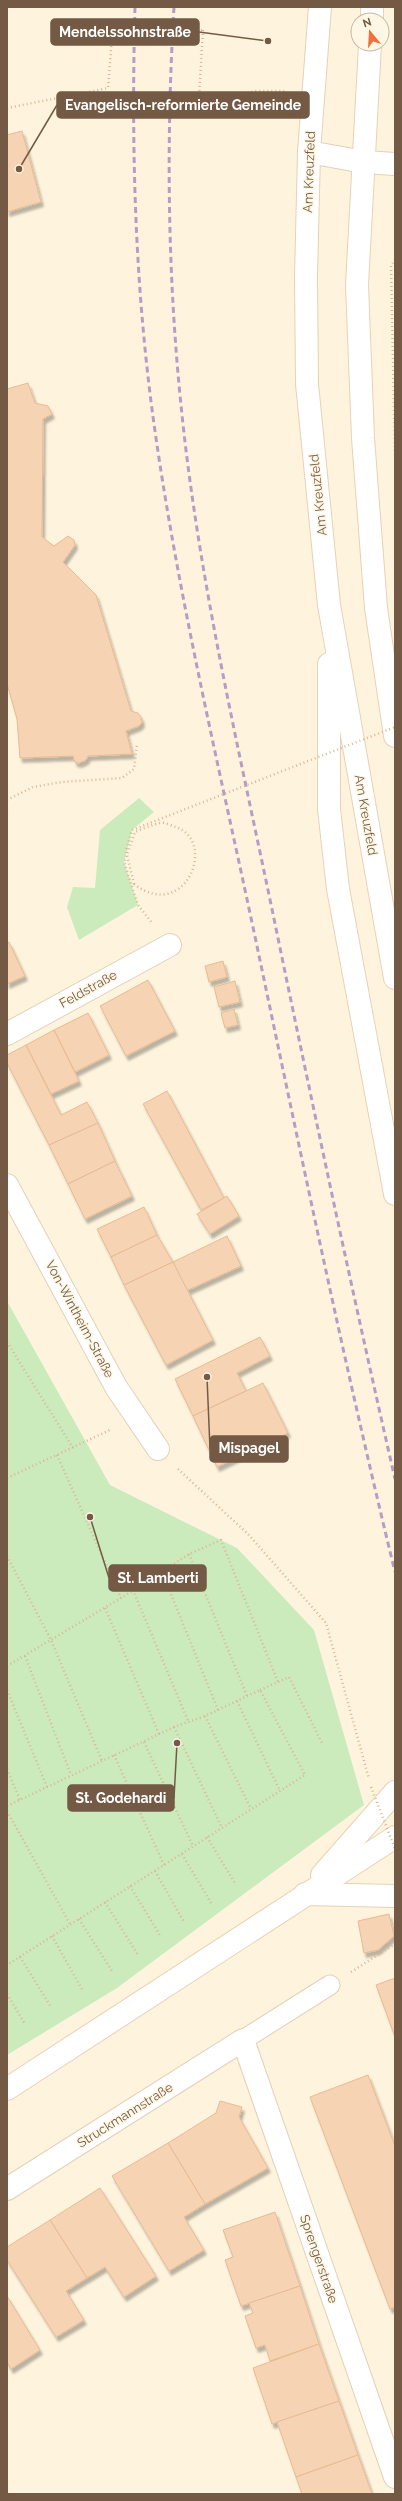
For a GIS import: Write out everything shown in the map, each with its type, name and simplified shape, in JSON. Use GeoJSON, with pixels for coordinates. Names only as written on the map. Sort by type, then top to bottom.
{"type":"FeatureCollection","features":[{"type":"Feature","properties":{"kind":"main road","name":"Am Kreuzfeld"},"geometry":{"type":"LineString","coordinates":[[320,7],[309,152],[306,277],[307,384],[329,605],[395,978]]}},
{"type":"Feature","properties":{"kind":"main road"},"geometry":{"type":"LineString","coordinates":[[370,52],[357,285],[363,438],[376,608],[395,736]]}},
{"type":"Feature","properties":{"kind":"main road"},"geometry":{"type":"LineString","coordinates":[[309,152],[364,162],[395,164]]}},
{"type":"Feature","properties":{"kind":"main road"},"geometry":{"type":"LineString","coordinates":[[329,605],[329,809],[338,888],[395,1194]]}},
{"type":"Feature","properties":{"kind":"main road","name":"Feldstraße"},"geometry":{"type":"LineString","coordinates":[[7,1034],[170,945]]}},
{"type":"Feature","properties":{"kind":"main road","name":"Von-Wintheim-Straße"},"geometry":{"type":"LineString","coordinates":[[7,1185],[116,1387],[158,1450]]}},
{"type":"Feature","properties":{"kind":"main road"},"geometry":{"type":"LineString","coordinates":[[305,1894],[395,1792]]}},
{"type":"Feature","properties":{"kind":"main road"},"geometry":{"type":"LineString","coordinates":[[7,2089],[305,1894],[395,1837]]}},
{"type":"Feature","properties":{"kind":"main road"},"geometry":{"type":"LineString","coordinates":[[305,1894],[395,1896]]}},
{"type":"Feature","properties":{"kind":"main road","name":"Struckmannstraße"},"geometry":{"type":"LineString","coordinates":[[7,2189],[243,2040]]}},
{"type":"Feature","properties":{"kind":"main road","name":"Sprengerstraße"},"geometry":{"type":"LineString","coordinates":[[243,2040],[395,2478]]}},
{"type":"Feature","properties":{"kind":"lane"},"geometry":{"type":"LineString","coordinates":[[243,2040],[330,1985]]}},
{"type":"Feature","properties":{"kind":"path"},"geometry":{"type":"LineString","coordinates":[[7,108],[108,88],[113,26],[203,30],[199,97],[225,97]]}},
{"type":"Feature","properties":{"kind":"path"},"geometry":{"type":"LineString","coordinates":[[395,259],[391,266],[391,274],[395,459]]}},
{"type":"Feature","properties":{"kind":"path"},"geometry":{"type":"LineString","coordinates":[[170,945],[138,905],[124,862],[135,832],[162,822],[183,830],[194,848],[194,872],[185,886],[165,896],[145,892],[134,884],[126,851],[132,830],[395,727]]}},
{"type":"Feature","properties":{"kind":"path"},"geometry":{"type":"LineString","coordinates":[[7,800],[33,787],[62,782],[122,778],[129,775],[134,769],[137,744]]}},
{"type":"Feature","properties":{"kind":"path"},"geometry":{"type":"LineString","coordinates":[[7,1342],[73,1448]]}},
{"type":"Feature","properties":{"kind":"path"},"geometry":{"type":"LineString","coordinates":[[7,1478],[73,1448],[136,1416]]}},
{"type":"Feature","properties":{"kind":"path"},"geometry":{"type":"LineString","coordinates":[[158,1450],[248,1535],[326,1623],[371,1787],[395,1849]]}},
{"type":"Feature","properties":{"kind":"path"},"geometry":{"type":"LineString","coordinates":[[57,1455],[121,1598]]}},
{"type":"Feature","properties":{"kind":"path"},"geometry":{"type":"LineString","coordinates":[[7,1666],[105,1608],[189,1554],[220,1540],[278,1682]]}},
{"type":"Feature","properties":{"kind":"path"},"geometry":{"type":"LineString","coordinates":[[189,1554],[248,1696]]}},
{"type":"Feature","properties":{"kind":"path"},"geometry":{"type":"LineString","coordinates":[[7,1556],[51,1640],[102,1761]]}},
{"type":"Feature","properties":{"kind":"path"},"geometry":{"type":"LineString","coordinates":[[162,1572],[218,1710]]}},
{"type":"Feature","properties":{"kind":"path"},"geometry":{"type":"LineString","coordinates":[[133,1590],[188,1723]]}},
{"type":"Feature","properties":{"kind":"path"},"geometry":{"type":"LineString","coordinates":[[105,1608],[159,1734]]}},
{"type":"Feature","properties":{"kind":"path"},"geometry":{"type":"LineString","coordinates":[[25,1656],[72,1775]]}},
{"type":"Feature","properties":{"kind":"path"},"geometry":{"type":"LineString","coordinates":[[7,1806],[174,1727],[205,1716],[289,1677],[322,1743]]}},
{"type":"Feature","properties":{"kind":"path"},"geometry":{"type":"LineString","coordinates":[[7,1690],[47,1787]]}},
{"type":"Feature","properties":{"kind":"path"},"geometry":{"type":"LineString","coordinates":[[7,1965],[304,1775],[260,1690]]}},
{"type":"Feature","properties":{"kind":"path"},"geometry":{"type":"LineString","coordinates":[[237,1700],[280,1791]]}},
{"type":"Feature","properties":{"kind":"path"},"geometry":{"type":"LineString","coordinates":[[205,1716],[251,1809]]}},
{"type":"Feature","properties":{"kind":"path"},"geometry":{"type":"LineString","coordinates":[[174,1727],[222,1828]]}},
{"type":"Feature","properties":{"kind":"path"},"geometry":{"type":"LineString","coordinates":[[144,1742],[193,1846]]}},
{"type":"Feature","properties":{"kind":"path"},"geometry":{"type":"LineString","coordinates":[[114,1755],[164,1865]]}},
{"type":"Feature","properties":{"kind":"path"},"geometry":{"type":"LineString","coordinates":[[7,1769],[20,1800]]}},
{"type":"Feature","properties":{"kind":"path"},"geometry":{"type":"LineString","coordinates":[[7,1811],[70,1924]]}},
{"type":"Feature","properties":{"kind":"path"},"geometry":{"type":"LineString","coordinates":[[207,1837],[236,1885]]}},
{"type":"Feature","properties":{"kind":"path"},"geometry":{"type":"LineString","coordinates":[[182,1854],[211,1903]]}},
{"type":"Feature","properties":{"kind":"path"},"geometry":{"type":"LineString","coordinates":[[155,1871],[184,1922]]}},
{"type":"Feature","properties":{"kind":"path"},"geometry":{"type":"LineString","coordinates":[[130,1886],[161,1937]]}},
{"type":"Feature","properties":{"kind":"path"},"geometry":{"type":"LineString","coordinates":[[105,1902],[138,1955]]}},
{"type":"Feature","properties":{"kind":"path"},"geometry":{"type":"LineString","coordinates":[[79,1919],[112,1971]]}},
{"type":"Feature","properties":{"kind":"path"},"geometry":{"type":"LineString","coordinates":[[52,1936],[83,1991]]}},
{"type":"Feature","properties":{"kind":"path"},"geometry":{"type":"LineString","coordinates":[[330,1985],[395,1944]]}},
{"type":"Feature","properties":{"kind":"path"},"geometry":{"type":"LineString","coordinates":[[20,1957],[51,2007]]}},
{"type":"Feature","properties":{"kind":"path"},"geometry":{"type":"LineString","coordinates":[[7,1994],[25,2024]]}},
{"type":"Feature","properties":{"kind":"green space"},"geometry":{"type":"Polygon","coordinates":[[[139,798],[154,812],[132,830],[124,862],[138,905],[79,940],[67,907],[73,887],[95,888],[100,830],[139,798]]]}},
{"type":"Feature","properties":{"kind":"green space"},"geometry":{"type":"Polygon","coordinates":[[[7,1301],[110,1485],[237,1548],[314,1630],[364,1805],[117,1988],[7,2055],[7,1301]]]}},
{"type":"Feature","properties":{"kind":"building"},"geometry":{"type":"Polygon","coordinates":[[[22,131],[41,202],[7,212],[7,135],[22,131]]]}},
{"type":"Feature","properties":{"kind":"building"},"geometry":{"type":"Polygon","coordinates":[[[28,383],[35,403],[48,406],[52,414],[43,419],[42,537],[54,546],[68,536],[74,540],[75,545],[63,562],[96,595],[131,711],[138,713],[141,717],[142,723],[139,726],[126,731],[132,754],[88,756],[86,760],[79,763],[75,762],[73,756],[20,758],[17,719],[7,684],[7,389],[28,383]]]}},
{"type":"Feature","properties":{"kind":"building"},"geometry":{"type":"Polygon","coordinates":[[[9,942],[25,976],[7,984],[7,943],[9,942]]]}},
{"type":"Feature","properties":{"kind":"building"},"geometry":{"type":"Polygon","coordinates":[[[223,961],[227,977],[209,982],[205,966],[223,961]]]}},
{"type":"Feature","properties":{"kind":"building"},"geometry":{"type":"Polygon","coordinates":[[[148,980],[175,1031],[126,1056],[100,1006],[148,980]]]}},
{"type":"Feature","properties":{"kind":"building"},"geometry":{"type":"Polygon","coordinates":[[[235,981],[240,1002],[219,1007],[214,987],[235,981]]]}},
{"type":"Feature","properties":{"kind":"building"},"geometry":{"type":"Polygon","coordinates":[[[234,1009],[238,1025],[225,1028],[221,1013],[234,1009]]]}},
{"type":"Feature","properties":{"kind":"building"},"geometry":{"type":"Polygon","coordinates":[[[88,1013],[109,1055],[75,1072],[54,1030],[88,1013]]]}},
{"type":"Feature","properties":{"kind":"building"},"geometry":{"type":"Polygon","coordinates":[[[54,1030],[79,1081],[51,1094],[26,1045],[54,1030]]]}},
{"type":"Feature","properties":{"kind":"building"},"geometry":{"type":"Polygon","coordinates":[[[26,1045],[61,1115],[87,1102],[98,1123],[49,1145],[7,1063],[7,1055],[26,1045]]]}},
{"type":"Feature","properties":{"kind":"building"},"geometry":{"type":"Polygon","coordinates":[[[167,1091],[224,1198],[201,1210],[143,1104],[167,1091]]]}},
{"type":"Feature","properties":{"kind":"building"},"geometry":{"type":"Polygon","coordinates":[[[98,1123],[115,1161],[68,1184],[49,1145],[98,1123]]]}},
{"type":"Feature","properties":{"kind":"building"},"geometry":{"type":"Polygon","coordinates":[[[115,1161],[132,1196],[85,1219],[68,1184],[115,1161]]]}},
{"type":"Feature","properties":{"kind":"building"},"geometry":{"type":"Polygon","coordinates":[[[227,1196],[239,1216],[210,1234],[197,1214],[227,1196]]]}},
{"type":"Feature","properties":{"kind":"building"},"geometry":{"type":"Polygon","coordinates":[[[144,1207],[157,1235],[111,1257],[97,1229],[144,1207]]]}},
{"type":"Feature","properties":{"kind":"building"},"geometry":{"type":"Polygon","coordinates":[[[157,1235],[173,1262],[124,1285],[111,1257],[157,1235]]]}},
{"type":"Feature","properties":{"kind":"building"},"geometry":{"type":"Polygon","coordinates":[[[227,1236],[241,1266],[186,1291],[173,1262],[227,1236]]]}},
{"type":"Feature","properties":{"kind":"building"},"geometry":{"type":"Polygon","coordinates":[[[173,1262],[213,1340],[166,1365],[124,1285],[173,1262]]]}},
{"type":"Feature","properties":{"kind":"building"},"geometry":{"type":"Polygon","coordinates":[[[260,1337],[270,1356],[237,1373],[246,1391],[193,1416],[175,1379],[260,1337]]]}},
{"type":"Feature","properties":{"kind":"building"},"geometry":{"type":"Polygon","coordinates":[[[263,1383],[288,1433],[217,1467],[193,1416],[263,1383]]]}},
{"type":"Feature","properties":{"kind":"building"},"geometry":{"type":"Polygon","coordinates":[[[389,1914],[394,1936],[378,1950],[364,1953],[358,1921],[389,1914]]]}},
{"type":"Feature","properties":{"kind":"building"},"geometry":{"type":"Polygon","coordinates":[[[395,1978],[395,2037],[376,1985],[395,1978]]]}},
{"type":"Feature","properties":{"kind":"building"},"geometry":{"type":"Polygon","coordinates":[[[368,2075],[395,2146],[395,2307],[390,2309],[310,2097],[368,2075]]]}},
{"type":"Feature","properties":{"kind":"building"},"geometry":{"type":"Polygon","coordinates":[[[220,2101],[242,2107],[239,2117],[268,2168],[205,2204],[168,2143],[216,2113],[220,2101]]]}},
{"type":"Feature","properties":{"kind":"building"},"geometry":{"type":"Polygon","coordinates":[[[168,2143],[205,2204],[184,2217],[204,2250],[169,2271],[112,2176],[168,2143]]]}},
{"type":"Feature","properties":{"kind":"building"},"geometry":{"type":"Polygon","coordinates":[[[100,2188],[156,2276],[124,2297],[105,2267],[87,2278],[50,2220],[100,2188]]]}},
{"type":"Feature","properties":{"kind":"building"},"geometry":{"type":"Polygon","coordinates":[[[275,2212],[300,2286],[241,2306],[225,2260],[233,2257],[223,2230],[275,2212]]]}},
{"type":"Feature","properties":{"kind":"building"},"geometry":{"type":"Polygon","coordinates":[[[50,2220],[87,2278],[66,2291],[84,2320],[56,2337],[7,2260],[7,2247],[50,2220]]]}},
{"type":"Feature","properties":{"kind":"building"},"geometry":{"type":"Polygon","coordinates":[[[300,2286],[319,2344],[270,2361],[265,2345],[256,2348],[245,2316],[253,2313],[249,2303],[300,2286]]]}},
{"type":"Feature","properties":{"kind":"building"},"geometry":{"type":"Polygon","coordinates":[[[7,2296],[40,2350],[11,2369],[7,2362],[7,2296]]]}},
{"type":"Feature","properties":{"kind":"building"},"geometry":{"type":"Polygon","coordinates":[[[319,2344],[339,2401],[272,2424],[253,2368],[319,2344]]]}},
{"type":"Feature","properties":{"kind":"building"},"geometry":{"type":"Polygon","coordinates":[[[339,2401],[358,2455],[296,2477],[277,2422],[339,2401]]]}},
{"type":"Feature","properties":{"kind":"building"},"geometry":{"type":"Polygon","coordinates":[[[358,2455],[372,2494],[302,2494],[296,2477],[358,2455]]]}},
{"type":"Feature","properties":{"kind":"railway"},"geometry":{"type":"LineString","coordinates":[[135,7],[134,169],[139,277],[149,384],[166,500],[188,624],[339,1332],[395,1572]]}},
{"type":"Feature","properties":{"kind":"railway"},"geometry":{"type":"LineString","coordinates":[[174,7],[169,133],[171,258],[179,384],[194,509],[230,712],[332,1197],[395,1479]]}},
{"type":"Feature","properties":{"kind":"place","name":"Mendelssohnstraße"},"geometry":{"type":"Point","coordinates":[268,41]}},
{"type":"Feature","properties":{"kind":"place","name":"Evangelisch-reformierte Gemeinde"},"geometry":{"type":"Point","coordinates":[19,169]}},
{"type":"Feature","properties":{"kind":"place","name":"Mispagel"},"geometry":{"type":"Point","coordinates":[207,1377]}},
{"type":"Feature","properties":{"kind":"place","name":"St. Lamberti"},"geometry":{"type":"Point","coordinates":[90,1517]}},
{"type":"Feature","properties":{"kind":"place","name":"St. Godehardi"},"geometry":{"type":"Point","coordinates":[177,1743]}}]}
